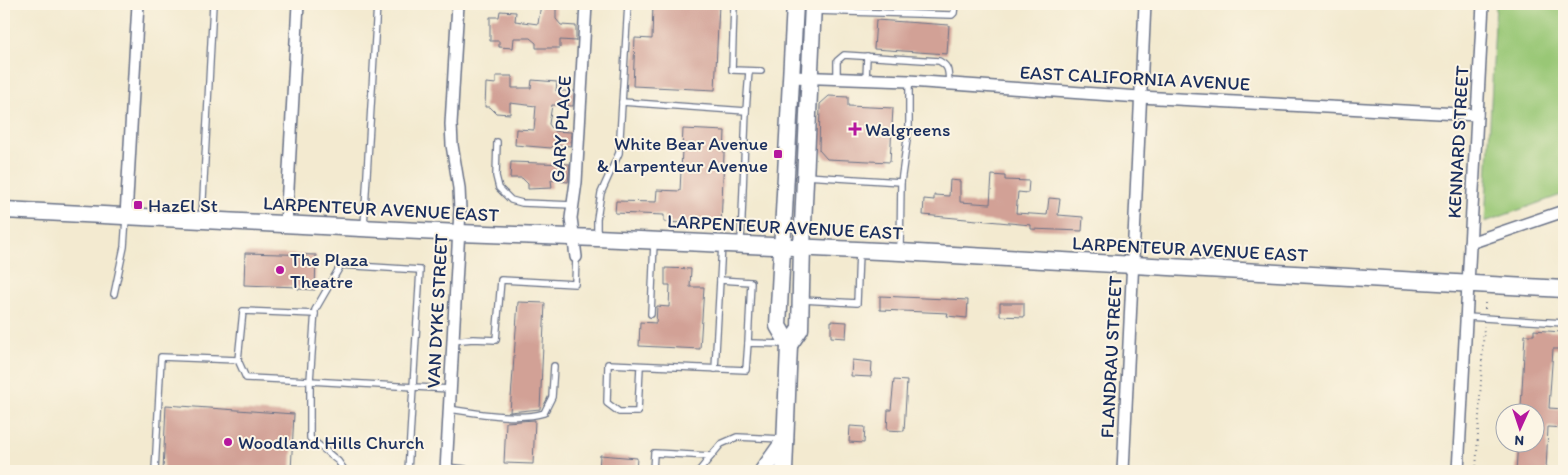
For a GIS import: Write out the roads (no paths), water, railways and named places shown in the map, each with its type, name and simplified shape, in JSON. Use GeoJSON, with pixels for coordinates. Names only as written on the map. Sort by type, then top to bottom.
{"type":"FeatureCollection","features":[{"type":"Feature","properties":{"kind":"street"},"geometry":{"type":"LineString","coordinates":[[126,216],[138,4]]}},
{"type":"Feature","properties":{"kind":"street"},"geometry":{"type":"LineString","coordinates":[[286,224],[298,4]]}},
{"type":"Feature","properties":{"kind":"street","name":"VAN DYKE STREET"},"geometry":{"type":"LineString","coordinates":[[446,469],[459,233],[459,188],[452,145],[451,124],[458,4]]}},
{"type":"Feature","properties":{"kind":"street","name":"GARY PLACE"},"geometry":{"type":"LineString","coordinates":[[576,257],[571,218],[576,182],[586,4]]}},
{"type":"Feature","properties":{"kind":"street"},"geometry":{"type":"LineString","coordinates":[[789,344],[778,326],[795,4]]}},
{"type":"Feature","properties":{"kind":"street","name":"FLANDRAU STREET"},"geometry":{"type":"LineString","coordinates":[[1123,471],[1145,4]]}},
{"type":"Feature","properties":{"kind":"street","name":"KENNARD STREET"},"geometry":{"type":"LineString","coordinates":[[1458,471],[1483,4]]}},
{"type":"Feature","properties":{"kind":"street"},"geometry":{"type":"LineString","coordinates":[[784,471],[789,344],[800,328],[812,8]]}},
{"type":"Feature","properties":{"kind":"street","name":"EAST CALIFORNIA AVENUE"},"geometry":{"type":"LineString","coordinates":[[791,77],[909,81],[1140,97],[1477,115]]}},
{"type":"Feature","properties":{"kind":"street","name":"LARPENTEUR AVENUE EAST"},"geometry":{"type":"LineString","coordinates":[[4,210],[459,233],[900,252],[1564,289]]}},
{"type":"Feature","properties":{"kind":"street"},"geometry":{"type":"LineString","coordinates":[[1470,243],[1564,211]]}},
{"type":"Feature","properties":{"kind":"street"},"geometry":{"type":"LineString","coordinates":[[763,471],[785,440]]}},
{"type":"Feature","properties":{"kind":"lane"},"geometry":{"type":"LineString","coordinates":[[202,220],[213,4]]}},
{"type":"Feature","properties":{"kind":"lane"},"geometry":{"type":"LineString","coordinates":[[364,228],[376,4]]}},
{"type":"Feature","properties":{"kind":"lane"},"geometry":{"type":"LineString","coordinates":[[597,238],[596,219],[601,193],[620,153],[628,4]]}},
{"type":"Feature","properties":{"kind":"lane"},"geometry":{"type":"LineString","coordinates":[[734,4],[732,70],[761,71]]}},
{"type":"Feature","properties":{"kind":"lane"},"geometry":{"type":"LineString","coordinates":[[812,8],[952,15],[955,4]]}},
{"type":"Feature","properties":{"kind":"lane"},"geometry":{"type":"LineString","coordinates":[[837,79],[837,60],[840,57],[844,55],[867,56],[939,61],[946,65],[948,69],[950,84]]}},
{"type":"Feature","properties":{"kind":"lane"},"geometry":{"type":"LineString","coordinates":[[866,81],[867,56]]}},
{"type":"Feature","properties":{"kind":"lane"},"geometry":{"type":"LineString","coordinates":[[741,244],[749,71]]}},
{"type":"Feature","properties":{"kind":"lane"},"geometry":{"type":"LineString","coordinates":[[900,252],[901,182],[909,126],[909,81]]}},
{"type":"Feature","properties":{"kind":"lane"},"geometry":{"type":"LineString","coordinates":[[622,102],[746,111]]}},
{"type":"Feature","properties":{"kind":"lane"},"geometry":{"type":"LineString","coordinates":[[497,142],[496,176],[499,188],[511,200],[522,203],[573,205]]}},
{"type":"Feature","properties":{"kind":"lane"},"geometry":{"type":"LineString","coordinates":[[805,176],[901,182]]}},
{"type":"Feature","properties":{"kind":"lane"},"geometry":{"type":"LineString","coordinates":[[114,294],[124,247],[126,216]]}},
{"type":"Feature","properties":{"kind":"lane"},"geometry":{"type":"LineString","coordinates":[[651,314],[654,240]]}},
{"type":"Feature","properties":{"kind":"lane"},"geometry":{"type":"LineString","coordinates":[[715,369],[722,244]]}},
{"type":"Feature","properties":{"kind":"lane"},"geometry":{"type":"LineString","coordinates":[[800,300],[857,302],[859,250]]}},
{"type":"Feature","properties":{"kind":"lane"},"geometry":{"type":"LineString","coordinates":[[453,341],[473,339],[496,340],[500,280],[575,284],[576,257]]}},
{"type":"Feature","properties":{"kind":"lane"},"geometry":{"type":"LineString","coordinates":[[345,471],[338,461],[310,438],[310,381],[315,310],[342,265],[420,270],[408,471]]}},
{"type":"Feature","properties":{"kind":"lane"},"geometry":{"type":"LineString","coordinates":[[640,366],[638,412],[619,412],[607,403],[608,364],[746,370],[751,282],[720,280]]}},
{"type":"Feature","properties":{"kind":"lane"},"geometry":{"type":"LineString","coordinates":[[315,314],[243,311],[238,360],[246,378],[450,389]]}},
{"type":"Feature","properties":{"kind":"lane"},"geometry":{"type":"LineString","coordinates":[[1466,317],[1564,323]]}},
{"type":"Feature","properties":{"kind":"lane"},"geometry":{"type":"LineString","coordinates":[[748,343],[789,344]]}},
{"type":"Feature","properties":{"kind":"lane"},"geometry":{"type":"LineString","coordinates":[[155,471],[162,357],[238,360]]}},
{"type":"Feature","properties":{"kind":"lane"},"geometry":{"type":"LineString","coordinates":[[449,410],[533,416],[544,413],[552,397],[554,366]]}},
{"type":"Feature","properties":{"kind":"lane"},"geometry":{"type":"LineString","coordinates":[[699,471],[721,444],[738,437],[785,440]]}},
{"type":"Feature","properties":{"kind":"lane"},"geometry":{"type":"LineString","coordinates":[[653,471],[654,453],[711,456]]}},
{"type":"Feature","properties":{"kind":"lane"},"geometry":{"type":"LineString","coordinates":[[446,469],[464,469],[467,471]]}},
{"type":"Feature","properties":{"kind":"place","name":"Walgreens"},"geometry":{"type":"Point","coordinates":[855,129]}},
{"type":"Feature","properties":{"kind":"place","name":"White Bear Avenue & Larpenteur Avenue"},"geometry":{"type":"Point","coordinates":[778,154]}},
{"type":"Feature","properties":{"kind":"place","name":"HazEl St"},"geometry":{"type":"Point","coordinates":[138,205]}},
{"type":"Feature","properties":{"kind":"place","name":"The Plaza Theatre"},"geometry":{"type":"Point","coordinates":[280,270]}},
{"type":"Feature","properties":{"kind":"place","name":"Woodland Hills Church"},"geometry":{"type":"Point","coordinates":[228,442]}}]}
